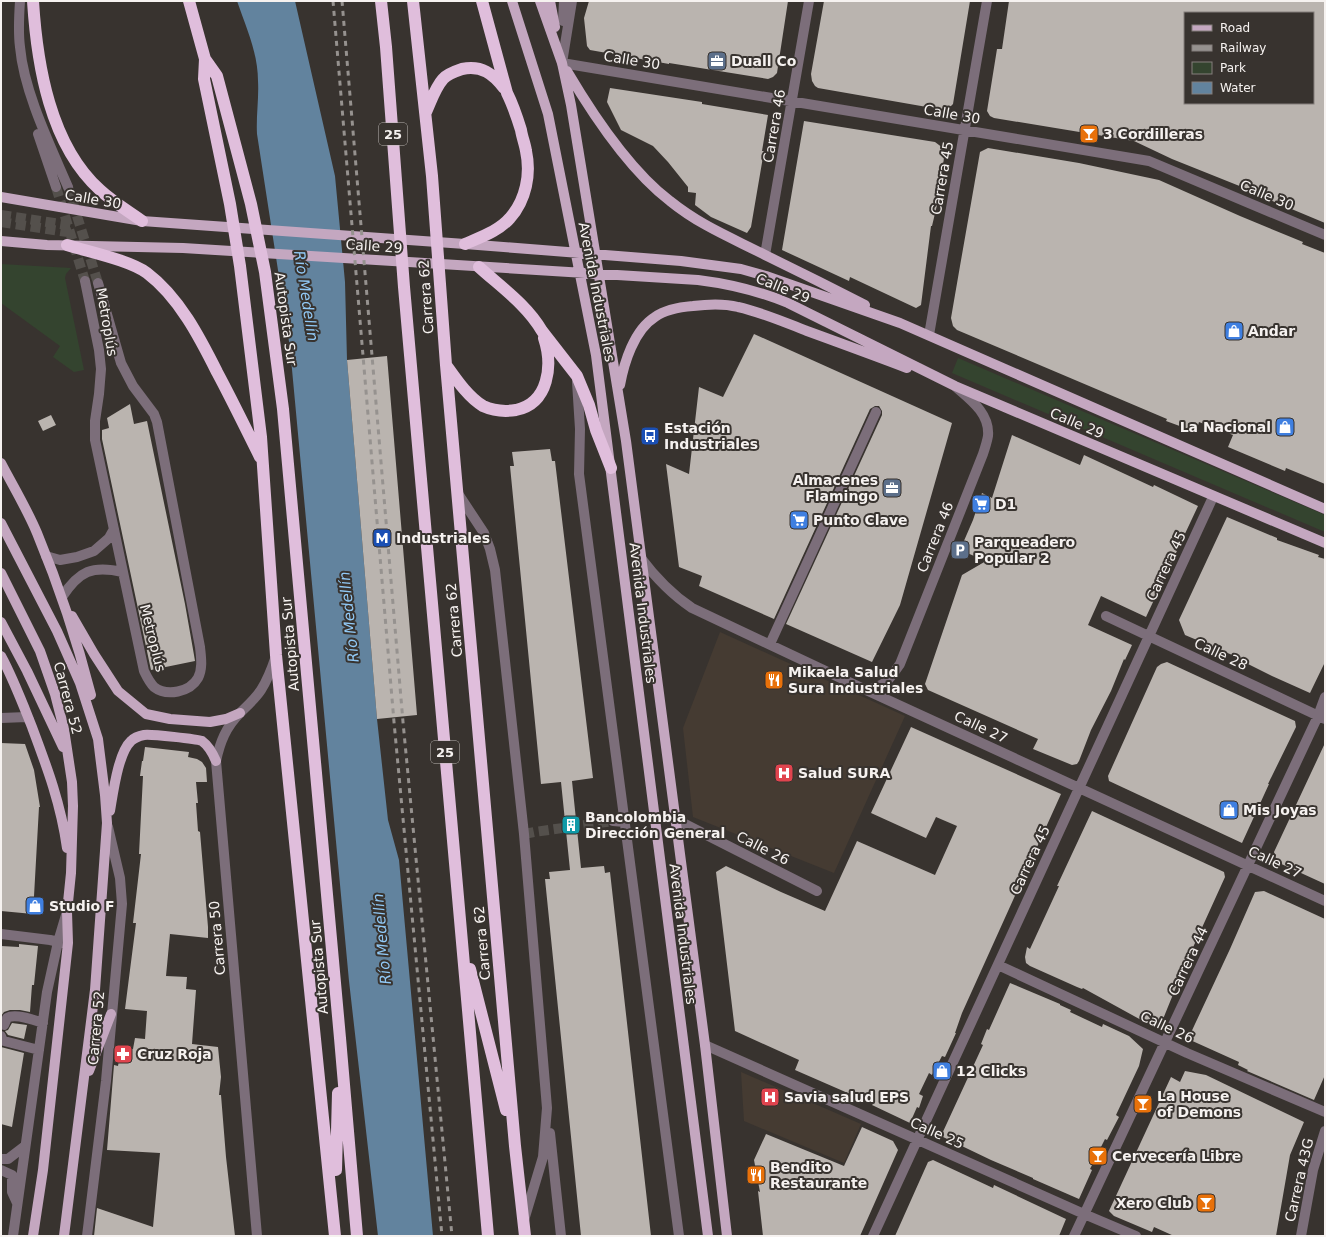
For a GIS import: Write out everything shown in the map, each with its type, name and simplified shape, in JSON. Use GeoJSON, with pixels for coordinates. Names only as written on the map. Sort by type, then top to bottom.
{"type":"FeatureCollection","features":[{"type":"Feature","properties":{"kind":"highway"},"geometry":{"type":"LineString","coordinates":[[33,1],[35,34],[46,92],[62,139],[84,174],[99,190],[142,221]]}},
{"type":"Feature","properties":{"kind":"highway","name":"Autopista Sur"},"geometry":{"type":"LineString","coordinates":[[189,1],[205,59],[204,79],[230,204],[240,266],[261,437],[276,655],[335,1236]]}},
{"type":"Feature","properties":{"kind":"highway","name":"Carrera 62"},"geometry":{"type":"LineString","coordinates":[[382,1],[404,287],[488,1236]]}},
{"type":"Feature","properties":{"kind":"highway","name":"Carrera 62"},"geometry":{"type":"LineString","coordinates":[[413,1],[432,176],[457,492],[525,1236]]}},
{"type":"Feature","properties":{"kind":"highway"},"geometry":{"type":"LineString","coordinates":[[465,244],[495,231],[510,218],[522,197],[526,186],[528,170],[526,151],[513,105],[507,92],[482,1]]}},
{"type":"Feature","properties":{"kind":"highway","name":"Autopista Sur"},"geometry":{"type":"LineString","coordinates":[[205,59],[217,76],[250,204],[265,272],[284,409],[357,1236]]}},
{"type":"Feature","properties":{"kind":"highway"},"geometry":{"type":"LineString","coordinates":[[425,113],[436,88],[443,78],[456,70],[470,67],[484,70],[495,77],[507,92]]}},
{"type":"Feature","properties":{"kind":"highway"},"geometry":{"type":"LineString","coordinates":[[67,246],[130,264],[147,273],[163,288],[181,308],[198,335],[262,461]]}},
{"type":"Feature","properties":{"kind":"highway"},"geometry":{"type":"LineString","coordinates":[[446,366],[459,383],[483,405],[496,411],[508,412],[523,408],[537,399],[544,388],[548,375],[548,348],[538,323],[523,306],[482,270]]}},
{"type":"Feature","properties":{"kind":"highway"},"geometry":{"type":"LineString","coordinates":[[542,331],[577,376],[589,405],[596,430],[610,468]]}},
{"type":"Feature","properties":{"kind":"highway"},"geometry":{"type":"LineString","coordinates":[[461,932],[516,1146]]}},
{"type":"Feature","properties":{"kind":"highway"},"geometry":{"type":"LineString","coordinates":[[334,1215],[340,1038]]}},
{"type":"Feature","properties":{"kind":"main road","name":"Avenida Industriales"},"geometry":{"type":"LineString","coordinates":[[512,1],[548,114],[596,355],[708,1236]]}},
{"type":"Feature","properties":{"kind":"main road","name":"Avenida Industriales"},"geometry":{"type":"LineString","coordinates":[[540,1],[562,63],[571,105],[619,395],[675,819],[727,1236]]}},
{"type":"Feature","properties":{"kind":"main road"},"geometry":{"type":"LineString","coordinates":[[550,1],[562,63],[584,100],[630,162],[646,180],[668,200],[706,226],[900,323]]}},
{"type":"Feature","properties":{"kind":"main road","name":"Calle 30"},"geometry":{"type":"LineString","coordinates":[[1,197],[142,221],[181,225]]}},
{"type":"Feature","properties":{"kind":"main road","name":"Calle 29"},"geometry":{"type":"LineString","coordinates":[[181,225],[465,244],[718,265],[741,269],[766,276],[900,323],[1325,509]]}},
{"type":"Feature","properties":{"kind":"main road"},"geometry":{"type":"LineString","coordinates":[[1,242],[67,246]]}},
{"type":"Feature","properties":{"kind":"main road","name":"Calle 29"},"geometry":{"type":"LineString","coordinates":[[67,246],[183,248],[482,270],[698,280],[746,288],[788,303],[955,386],[1325,543]]}},
{"type":"Feature","properties":{"kind":"main road"},"geometry":{"type":"LineString","coordinates":[[619,395],[623,370],[628,355],[637,337],[649,321],[664,312],[680,307],[706,304],[723,304],[752,311],[955,386]]}},
{"type":"Feature","properties":{"kind":"main road"},"geometry":{"type":"LineString","coordinates":[[1,463],[30,519],[62,597],[81,657],[91,696],[98,739]]}},
{"type":"Feature","properties":{"kind":"main road","name":"Carrera 52"},"geometry":{"type":"LineString","coordinates":[[1,523],[70,659],[89,709],[98,739],[104,788],[107,823],[95,990],[64,1236]]}},
{"type":"Feature","properties":{"kind":"main road","name":"Carrera 52"},"geometry":{"type":"LineString","coordinates":[[2,576],[30,631],[49,674],[64,729],[72,782],[73,806],[71,874],[63,943],[43,1170],[33,1236]]}},
{"type":"Feature","properties":{"kind":"main road"},"geometry":{"type":"LineString","coordinates":[[62,597],[94,654],[118,691],[146,714],[170,719],[210,722],[226,719],[240,713]]}},
{"type":"Feature","properties":{"kind":"main road"},"geometry":{"type":"LineString","coordinates":[[1,622],[31,678],[69,762]]}},
{"type":"Feature","properties":{"kind":"main road"},"geometry":{"type":"LineString","coordinates":[[1,656],[10,673],[29,720],[59,805],[71,874]]}},
{"type":"Feature","properties":{"kind":"main road"},"geometry":{"type":"LineString","coordinates":[[107,823],[121,759],[128,744],[138,736],[153,735],[201,741],[211,751],[216,761]]}},
{"type":"Feature","properties":{"kind":"main road"},"geometry":{"type":"LineString","coordinates":[[84,1084],[111,1014]]}},
{"type":"Feature","properties":{"kind":"street"},"geometry":{"type":"LineString","coordinates":[[15,1],[14,44],[20,80],[24,96],[56,187]]}},
{"type":"Feature","properties":{"kind":"street"},"geometry":{"type":"LineString","coordinates":[[20,1],[20,47],[29,91],[49,144],[68,187]]}},
{"type":"Feature","properties":{"kind":"street"},"geometry":{"type":"LineString","coordinates":[[562,63],[564,1]]}},
{"type":"Feature","properties":{"kind":"street"},"geometry":{"type":"LineString","coordinates":[[562,63],[572,1]]}},
{"type":"Feature","properties":{"kind":"street","name":"Carrera 46"},"geometry":{"type":"LineString","coordinates":[[765,255],[809,1]]}},
{"type":"Feature","properties":{"kind":"street","name":"Carrera 45"},"geometry":{"type":"LineString","coordinates":[[929,335],[987,1]]}},
{"type":"Feature","properties":{"kind":"street","name":"Calle 30"},"geometry":{"type":"LineString","coordinates":[[562,63],[1148,160],[1325,235]]}},
{"type":"Feature","properties":{"kind":"street","name":"Metroplús"},"geometry":{"type":"LineString","coordinates":[[85,281],[98,342],[101,369],[95,421],[95,440],[144,671],[148,680],[155,687],[164,692],[174,692],[184,690],[192,685],[198,677],[201,668],[200,647],[157,422],[154,414],[133,386],[124,369],[98,283]]}},
{"type":"Feature","properties":{"kind":"street"},"geometry":{"type":"LineString","coordinates":[[577,376],[580,429],[579,474],[680,1236]]}},
{"type":"Feature","properties":{"kind":"street","name":"Carrera 46"},"geometry":{"type":"LineString","coordinates":[[866,690],[881,686],[889,679],[900,664],[983,454],[988,435],[982,413],[955,386]]}},
{"type":"Feature","properties":{"kind":"street"},"geometry":{"type":"LineString","coordinates":[[770,644],[876,412]]}},
{"type":"Feature","properties":{"kind":"street"},"geometry":{"type":"LineString","coordinates":[[457,492],[484,533],[495,570],[524,834],[547,1108],[561,1236]]}},
{"type":"Feature","properties":{"kind":"street","name":"Carrera 45"},"geometry":{"type":"LineString","coordinates":[[873,1236],[1213,496]]}},
{"type":"Feature","properties":{"kind":"street"},"geometry":{"type":"LineString","coordinates":[[46,556],[60,560],[77,557],[94,551],[109,538],[114,529]]}},
{"type":"Feature","properties":{"kind":"street","name":"Calle 27"},"geometry":{"type":"LineString","coordinates":[[640,557],[652,573],[677,598],[692,608],[866,690],[1325,901]]}},
{"type":"Feature","properties":{"kind":"street"},"geometry":{"type":"LineString","coordinates":[[62,597],[76,578],[94,569],[123,572]]}},
{"type":"Feature","properties":{"kind":"street","name":"Calle 28"},"geometry":{"type":"LineString","coordinates":[[1106,616],[1322,717]]}},
{"type":"Feature","properties":{"kind":"street","name":"Carrera 50"},"geometry":{"type":"LineString","coordinates":[[257,1236],[216,761],[221,741],[229,727],[261,689],[276,655]]}},
{"type":"Feature","properties":{"kind":"street","name":"Carrera 44"},"geometry":{"type":"LineString","coordinates":[[1074,1236],[1248,866],[1322,717],[1325,697]]}},
{"type":"Feature","properties":{"kind":"street"},"geometry":{"type":"LineString","coordinates":[[1,718],[27,717],[29,720]]}},
{"type":"Feature","properties":{"kind":"street","name":"Calle 26"},"geometry":{"type":"LineString","coordinates":[[675,819],[817,891]]}},
{"type":"Feature","properties":{"kind":"street"},"geometry":{"type":"LineString","coordinates":[[613,821],[625,822]]}},
{"type":"Feature","properties":{"kind":"street","name":"Carrera 52"},"geometry":{"type":"LineString","coordinates":[[87,1236],[106,1081],[121,897],[120,878],[107,823]]}},
{"type":"Feature","properties":{"kind":"street"},"geometry":{"type":"LineString","coordinates":[[1,934],[63,943]]}},
{"type":"Feature","properties":{"kind":"street","name":"Carrera 52"},"geometry":{"type":"LineString","coordinates":[[13,1236],[48,992],[63,943]]}},
{"type":"Feature","properties":{"kind":"street","name":"Calle 26"},"geometry":{"type":"LineString","coordinates":[[998,965],[1187,1053],[1325,1112]]}},
{"type":"Feature","properties":{"kind":"street"},"geometry":{"type":"LineString","coordinates":[[4,1025],[7,1018],[11,1016],[43,1023]]}},
{"type":"Feature","properties":{"kind":"street"},"geometry":{"type":"LineString","coordinates":[[1,1036],[4,1041],[39,1050]]}},
{"type":"Feature","properties":{"kind":"street","name":"Calle 25"},"geometry":{"type":"LineString","coordinates":[[704,1045],[1136,1236]]}},
{"type":"Feature","properties":{"kind":"street"},"geometry":{"type":"LineString","coordinates":[[523,1222],[543,1157],[547,1108]]}},
{"type":"Feature","properties":{"kind":"street","name":"Carrera 43G"},"geometry":{"type":"LineString","coordinates":[[1301,1236],[1313,1170],[1325,1131]]}},
{"type":"Feature","properties":{"kind":"street"},"geometry":{"type":"LineString","coordinates":[[1,1159],[8,1159],[25,1146]]}},
{"type":"Feature","properties":{"kind":"street"},"geometry":{"type":"LineString","coordinates":[[1,1170],[12,1175],[12,1192],[17,1203]]}},
{"type":"Feature","properties":{"kind":"shaded area","name":"Salud SURA"},"geometry":{"type":"Polygon","coordinates":[[[720,632],[905,716],[834,873],[693,817],[683,728],[720,632]]]}},
{"type":"Feature","properties":{"kind":"shaded area","name":"Savia salud EPS"},"geometry":{"type":"Polygon","coordinates":[[[741,1072],[861,1124],[844,1163],[744,1121],[741,1072]]]}},
{"type":"Feature","properties":{"kind":"green space"},"geometry":{"type":"Polygon","coordinates":[[[1,264],[71,268],[66,274],[65,278],[84,370],[74,372],[53,357],[60,346],[1,303],[1,264]]]}},
{"type":"Feature","properties":{"kind":"green space"},"geometry":{"type":"Polygon","coordinates":[[[958,358],[1325,515],[1325,532],[952,373],[958,358]]]}},
{"type":"Feature","properties":{"kind":"water","name":"Río Medellín"},"geometry":{"type":"Polygon","coordinates":[[[237,1],[295,1],[335,176],[345,282],[347,360],[377,719],[388,820],[399,860],[433,1236],[378,1236],[349,981],[290,348],[257,134],[258,88],[256,60],[251,40],[237,1]]]}},
{"type":"Feature","properties":{"kind":"building"},"geometry":{"type":"Polygon","coordinates":[[[589,1],[788,1],[777,73],[768,79],[590,50],[587,46],[584,18],[589,1]]]}},
{"type":"Feature","properties":{"kind":"building"},"geometry":{"type":"Polygon","coordinates":[[[824,1],[970,1],[953,104],[944,110],[818,88],[815,86],[812,81],[811,74],[824,1]]]}},
{"type":"Feature","properties":{"kind":"building"},"geometry":{"type":"Polygon","coordinates":[[[1009,1],[1325,1],[1325,223],[1246,190],[1247,189],[1172,159],[1134,141],[994,118],[990,116],[987,111],[997,49],[1002,49],[1009,1]]]}},
{"type":"Feature","properties":{"kind":"building"},"geometry":{"type":"Polygon","coordinates":[[[610,88],[702,102],[702,104],[768,115],[762,151],[764,151],[751,227],[747,233],[711,217],[695,205],[696,193],[688,192],[688,187],[653,146],[621,130],[607,102],[610,88]]]}},
{"type":"Feature","properties":{"kind":"building"},"geometry":{"type":"Polygon","coordinates":[[[804,121],[935,142],[943,148],[945,153],[937,205],[931,226],[921,305],[916,308],[850,277],[849,281],[782,250],[804,121]]]}},
{"type":"Feature","properties":{"kind":"building"},"geometry":{"type":"Polygon","coordinates":[[[988,148],[1079,163],[1159,180],[1303,242],[1302,244],[1325,253],[1325,484],[1286,468],[1285,471],[1228,447],[1233,435],[1199,422],[1196,432],[1166,421],[1167,419],[957,330],[953,326],[951,318],[980,152],[988,148]]]}},
{"type":"Feature","properties":{"kind":"building","name":"Punto Clave"},"geometry":{"type":"Polygon","coordinates":[[[754,334],[952,423],[900,605],[872,662],[786,624],[882,415],[882,411],[879,406],[875,406],[870,409],[774,619],[699,586],[702,576],[679,567],[666,464],[689,474],[699,387],[723,397],[754,334]]]}},
{"type":"Feature","properties":{"kind":"building","name":"Industriales"},"geometry":{"type":"Polygon","coordinates":[[[387,356],[417,715],[377,719],[347,360],[387,356]]]}},
{"type":"Feature","properties":{"kind":"building"},"geometry":{"type":"Polygon","coordinates":[[[130,404],[134,424],[147,421],[185,604],[195,661],[151,670],[102,439],[102,430],[109,428],[107,418],[130,404]]]}},
{"type":"Feature","properties":{"kind":"building"},"geometry":{"type":"Polygon","coordinates":[[[51,415],[56,425],[43,431],[38,421],[51,415]]]}},
{"type":"Feature","properties":{"kind":"building"},"geometry":{"type":"Polygon","coordinates":[[[1012,435],[1080,465],[1084,455],[1153,487],[1154,485],[1198,506],[1146,617],[1101,596],[1088,625],[1132,645],[1091,730],[1079,761],[1077,764],[1072,765],[1033,749],[1038,739],[928,690],[925,684],[962,575],[986,561],[960,550],[973,520],[982,493],[992,498],[1012,435]]]}},
{"type":"Feature","properties":{"kind":"building","name":"Bancolombia Dirección General"},"geometry":{"type":"Polygon","coordinates":[[[550,449],[552,461],[555,461],[593,778],[572,781],[581,868],[604,866],[605,873],[610,872],[651,1236],[581,1236],[545,879],[550,879],[549,872],[570,870],[561,782],[541,784],[510,466],[514,466],[512,452],[550,449]]]}},
{"type":"Feature","properties":{"kind":"building"},"geometry":{"type":"Polygon","coordinates":[[[1227,517],[1277,538],[1277,540],[1319,555],[1318,557],[1325,559],[1325,662],[1310,693],[1272,676],[1236,658],[1237,657],[1185,635],[1179,620],[1227,517]]]}},
{"type":"Feature","properties":{"kind":"building"},"geometry":{"type":"Polygon","coordinates":[[[1167,662],[1295,721],[1296,727],[1268,784],[1242,843],[1109,781],[1108,776],[1157,667],[1167,662]]]}},
{"type":"Feature","properties":{"kind":"building"},"geometry":{"type":"Polygon","coordinates":[[[911,727],[1061,794],[962,1013],[956,1033],[945,1057],[942,1056],[932,1075],[929,1073],[919,1094],[923,1096],[919,1108],[917,1107],[910,1123],[872,1105],[873,1104],[795,1070],[799,1060],[735,1031],[716,872],[726,866],[825,911],[857,841],[935,875],[957,826],[936,817],[926,838],[871,813],[911,727]]]}},
{"type":"Feature","properties":{"kind":"building"},"geometry":{"type":"Polygon","coordinates":[[[1,743],[25,744],[34,770],[40,807],[33,914],[1,911],[1,743]]]}},
{"type":"Feature","properties":{"kind":"building"},"geometry":{"type":"Polygon","coordinates":[[[1325,743],[1325,884],[1277,862],[1274,852],[1325,743]]]}},
{"type":"Feature","properties":{"kind":"building"},"geometry":{"type":"Polygon","coordinates":[[[145,747],[189,752],[188,757],[202,762],[206,768],[207,782],[196,782],[198,803],[196,803],[198,831],[200,832],[208,938],[170,934],[166,976],[187,977],[186,989],[196,990],[192,1044],[218,1047],[221,1077],[219,1095],[221,1095],[235,1236],[94,1236],[97,1208],[153,1227],[160,1153],[107,1150],[114,1065],[118,1066],[121,1048],[133,1049],[135,1038],[145,1039],[147,1011],[125,1009],[136,923],[133,923],[141,854],[139,854],[143,776],[140,776],[145,747]]]}},
{"type":"Feature","properties":{"kind":"building"},"geometry":{"type":"Polygon","coordinates":[[[1092,811],[1224,872],[1225,877],[1185,965],[1161,1024],[1157,1026],[1153,1026],[1143,1021],[1083,988],[1077,987],[1026,963],[1025,957],[1027,947],[1030,949],[1092,811]]]}},
{"type":"Feature","properties":{"kind":"building"},"geometry":{"type":"Polygon","coordinates":[[[1264,891],[1325,919],[1325,1075],[1314,1100],[1247,1071],[1248,1070],[1238,1065],[1239,1062],[1188,1039],[1255,892],[1264,891]]]}},
{"type":"Feature","properties":{"kind":"building"},"geometry":{"type":"Polygon","coordinates":[[[19,944],[38,946],[34,985],[32,985],[30,1012],[10,1010],[4,1012],[1,1016],[1,946],[19,947],[19,944]]]}},
{"type":"Feature","properties":{"kind":"building"},"geometry":{"type":"Polygon","coordinates":[[[1010,983],[1060,1004],[1071,1010],[1070,1012],[1102,1027],[1103,1024],[1129,1036],[1143,1049],[1139,1066],[1116,1115],[1119,1117],[1107,1140],[1105,1139],[1090,1169],[1092,1170],[1079,1199],[941,1136],[983,1045],[981,1044],[987,1029],[989,1030],[1010,983]]]}},
{"type":"Feature","properties":{"kind":"building"},"geometry":{"type":"Polygon","coordinates":[[[12,1023],[27,1025],[24,1039],[8,1035],[5,1031],[8,1030],[12,1023]]]}},
{"type":"Feature","properties":{"kind":"building"},"geometry":{"type":"Polygon","coordinates":[[[1,1047],[24,1053],[12,1127],[1,1124],[1,1047]]]}},
{"type":"Feature","properties":{"kind":"building"},"geometry":{"type":"Polygon","coordinates":[[[1185,1071],[1206,1075],[1304,1122],[1290,1155],[1276,1236],[1174,1236],[1154,1227],[1152,1232],[1114,1216],[1109,1211],[1171,1077],[1180,1082],[1185,1071]]]}},
{"type":"Feature","properties":{"kind":"building"},"geometry":{"type":"Polygon","coordinates":[[[862,1127],[893,1141],[898,1150],[860,1236],[763,1236],[758,1191],[760,1192],[754,1160],[766,1134],[844,1166],[862,1127]]]}},
{"type":"Feature","properties":{"kind":"building"},"geometry":{"type":"Polygon","coordinates":[[[933,1160],[993,1188],[994,1185],[1066,1219],[1059,1236],[895,1236],[928,1162],[933,1160]]]}},
{"type":"Feature","properties":{"kind":"tunnel"},"geometry":{"type":"LineString","coordinates":[[56,187],[85,281]]}},
{"type":"Feature","properties":{"kind":"tunnel"},"geometry":{"type":"LineString","coordinates":[[68,187],[98,283]]}},
{"type":"Feature","properties":{"kind":"tunnel"},"geometry":{"type":"LineString","coordinates":[[1,215],[73,226]]}},
{"type":"Feature","properties":{"kind":"tunnel"},"geometry":{"type":"LineString","coordinates":[[1,222],[74,233]]}},
{"type":"Feature","properties":{"kind":"tunnel"},"geometry":{"type":"LineString","coordinates":[[524,834],[613,821]]}},
{"type":"Feature","properties":{"kind":"railway"},"geometry":{"type":"LineString","coordinates":[[333,1],[394,722],[442,1236]]}},
{"type":"Feature","properties":{"kind":"railway"},"geometry":{"type":"LineString","coordinates":[[342,1],[403,722],[452,1236]]}},
{"type":"Feature","properties":{"kind":"place","name":"Duall Co"},"geometry":{"type":"Point","coordinates":[717,61]}},
{"type":"Feature","properties":{"kind":"place","name":"3 Cordilleras"},"geometry":{"type":"Point","coordinates":[1089,134]}},
{"type":"Feature","properties":{"kind":"place","name":"Andar"},"geometry":{"type":"Point","coordinates":[1234,331]}},
{"type":"Feature","properties":{"kind":"place","name":"La Nacional"},"geometry":{"type":"Point","coordinates":[1285,427]}},
{"type":"Feature","properties":{"kind":"place","name":"Estación Industriales"},"geometry":{"type":"Point","coordinates":[650,436]}},
{"type":"Feature","properties":{"kind":"place","name":"Almacenes Flamingo"},"geometry":{"type":"Point","coordinates":[892,488]}},
{"type":"Feature","properties":{"kind":"place","name":"D1"},"geometry":{"type":"Point","coordinates":[981,504]}},
{"type":"Feature","properties":{"kind":"place","name":"Punto Clave"},"geometry":{"type":"Point","coordinates":[799,520]}},
{"type":"Feature","properties":{"kind":"place","name":"Industriales"},"geometry":{"type":"Point","coordinates":[382,538]}},
{"type":"Feature","properties":{"kind":"place","name":"Parqueadero Popular 2"},"geometry":{"type":"Point","coordinates":[960,550]}},
{"type":"Feature","properties":{"kind":"place","name":"Mikaela Salud Sura Industriales"},"geometry":{"type":"Point","coordinates":[774,680]}},
{"type":"Feature","properties":{"kind":"place","name":"Salud SURA"},"geometry":{"type":"Point","coordinates":[784,773]}},
{"type":"Feature","properties":{"kind":"place","name":"Mis Joyas"},"geometry":{"type":"Point","coordinates":[1229,810]}},
{"type":"Feature","properties":{"kind":"place","name":"Bancolombia Dirección General"},"geometry":{"type":"Point","coordinates":[571,825]}},
{"type":"Feature","properties":{"kind":"place","name":"Studio F"},"geometry":{"type":"Point","coordinates":[35,906]}},
{"type":"Feature","properties":{"kind":"place","name":"Cruz Roja"},"geometry":{"type":"Point","coordinates":[123,1054]}},
{"type":"Feature","properties":{"kind":"place","name":"12 Clicks"},"geometry":{"type":"Point","coordinates":[942,1071]}},
{"type":"Feature","properties":{"kind":"place","name":"Savia salud EPS"},"geometry":{"type":"Point","coordinates":[770,1097]}},
{"type":"Feature","properties":{"kind":"place","name":"La House of Demons"},"geometry":{"type":"Point","coordinates":[1143,1104]}},
{"type":"Feature","properties":{"kind":"place","name":"Cervecería Libre"},"geometry":{"type":"Point","coordinates":[1098,1156]}},
{"type":"Feature","properties":{"kind":"place","name":"Bendito Restaurante"},"geometry":{"type":"Point","coordinates":[756,1175]}},
{"type":"Feature","properties":{"kind":"place","name":"Xero Club"},"geometry":{"type":"Point","coordinates":[1206,1203]}}]}
